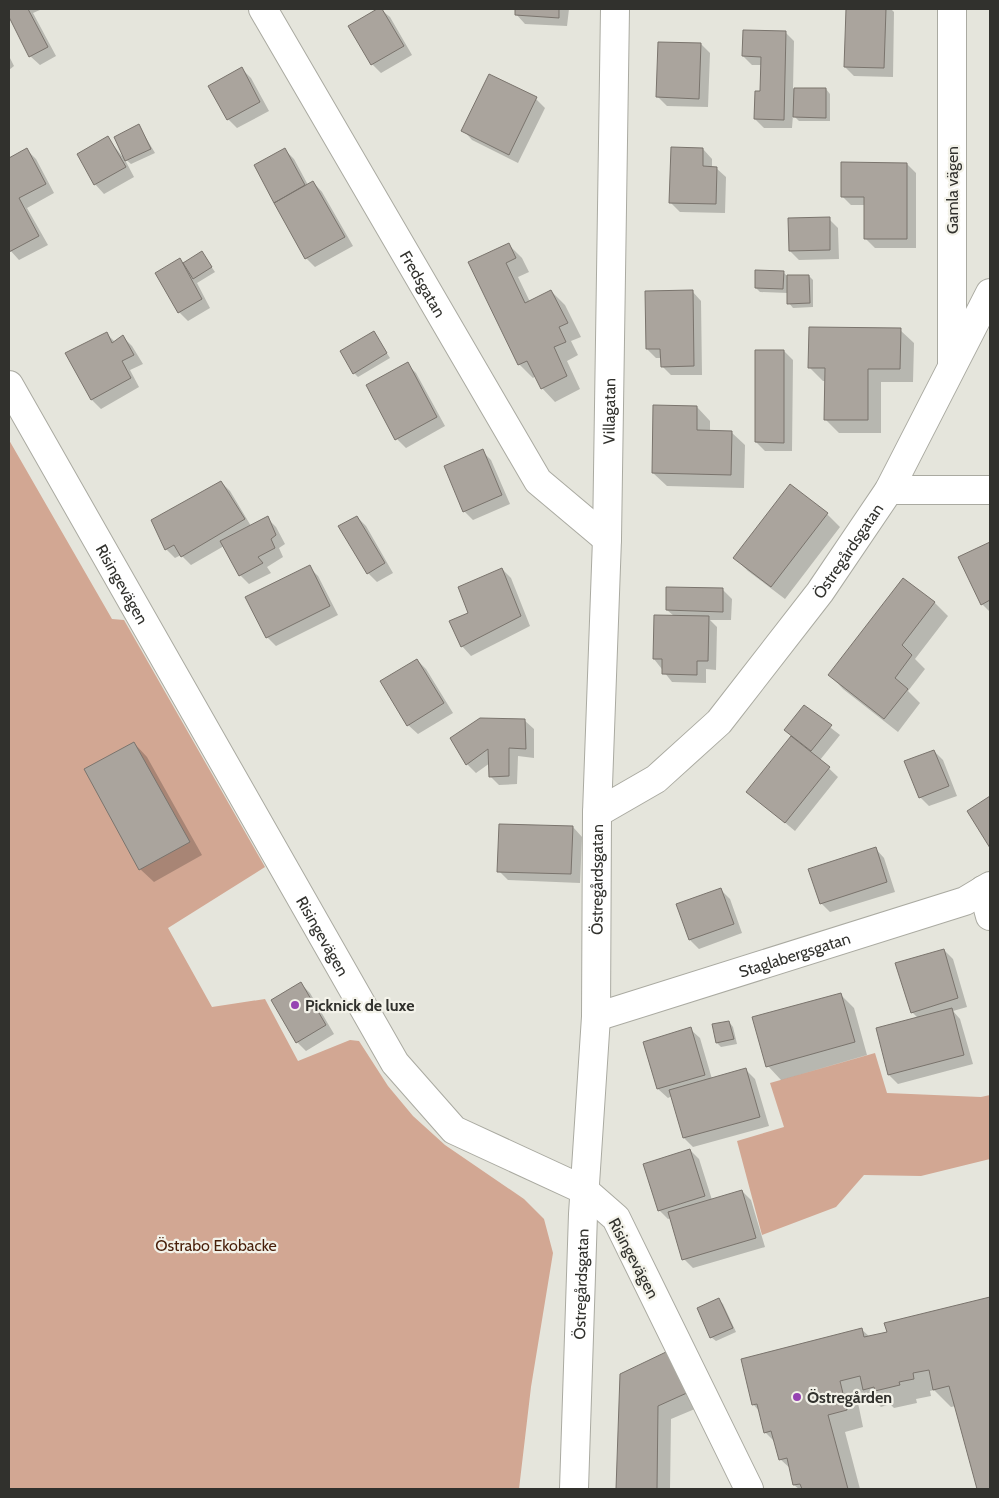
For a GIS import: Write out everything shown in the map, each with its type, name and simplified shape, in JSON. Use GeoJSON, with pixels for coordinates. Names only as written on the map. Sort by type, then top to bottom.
{"type":"FeatureCollection","features":[{"type":"Feature","properties":{"kind":"street","name":"Fredsgatan"},"geometry":{"type":"LineString","coordinates":[[263,9],[538,481],[607,539]]}},
{"type":"Feature","properties":{"kind":"street","name":"Villagatan"},"geometry":{"type":"LineString","coordinates":[[597,813],[607,539],[615,9]]}},
{"type":"Feature","properties":{"kind":"street","name":"Gamla vägen"},"geometry":{"type":"LineString","coordinates":[[952,9],[952,371]]}},
{"type":"Feature","properties":{"kind":"street","name":"Östregårdsgatan"},"geometry":{"type":"LineString","coordinates":[[574,1489],[584,1190],[596,1017],[597,813],[656,779],[719,722],[820,592],[890,490],[990,293]]}},
{"type":"Feature","properties":{"kind":"street","name":"Risingevägen"},"geometry":{"type":"LineString","coordinates":[[9,385],[395,1063],[454,1130],[584,1190],[616,1218],[749,1489]]}},
{"type":"Feature","properties":{"kind":"street"},"geometry":{"type":"LineString","coordinates":[[890,490],[990,490]]}},
{"type":"Feature","properties":{"kind":"street"},"geometry":{"type":"LineString","coordinates":[[987,888],[990,916]]}},
{"type":"Feature","properties":{"kind":"street","name":"Staglabergsgatan"},"geometry":{"type":"LineString","coordinates":[[596,1017],[965,901],[987,888]]}},
{"type":"Feature","properties":{"kind":"green space","name":"Östrabo Ekobacke"},"geometry":{"type":"Polygon","coordinates":[[[9,440],[112,619],[124,620],[265,867],[168,928],[212,1007],[265,999],[298,1061],[350,1040],[359,1041],[388,1086],[413,1116],[445,1145],[524,1199],[544,1219],[553,1253],[531,1387],[519,1489],[9,1489],[9,440]]]}},
{"type":"Feature","properties":{"kind":"green space"},"geometry":{"type":"Polygon","coordinates":[[[875,1053],[887,1093],[981,1097],[990,1095],[990,1159],[921,1176],[864,1175],[836,1207],[762,1235],[737,1141],[784,1127],[770,1083],[875,1053]]]}},
{"type":"Feature","properties":{"kind":"building"},"geometry":{"type":"Polygon","coordinates":[[[9,9],[28,9],[48,47],[29,57],[9,17],[9,9]]]}},
{"type":"Feature","properties":{"kind":"building"},"geometry":{"type":"Polygon","coordinates":[[[377,9],[382,9],[404,46],[371,65],[348,26],[377,9]]]}},
{"type":"Feature","properties":{"kind":"building"},"geometry":{"type":"Polygon","coordinates":[[[515,9],[559,9],[559,18],[515,15],[515,9]]]}},
{"type":"Feature","properties":{"kind":"building"},"geometry":{"type":"Polygon","coordinates":[[[846,9],[886,9],[884,68],[844,67],[846,9]]]}},
{"type":"Feature","properties":{"kind":"building"},"geometry":{"type":"Polygon","coordinates":[[[743,30],[786,31],[784,120],[754,119],[755,91],[760,91],[761,57],[742,56],[743,30]]]}},
{"type":"Feature","properties":{"kind":"building"},"geometry":{"type":"Polygon","coordinates":[[[658,42],[701,43],[699,99],[656,97],[658,42]]]}},
{"type":"Feature","properties":{"kind":"building"},"geometry":{"type":"Polygon","coordinates":[[[242,67],[260,102],[227,120],[208,86],[242,67]]]}},
{"type":"Feature","properties":{"kind":"building"},"geometry":{"type":"Polygon","coordinates":[[[489,74],[537,97],[509,155],[461,131],[489,74]]]}},
{"type":"Feature","properties":{"kind":"building"},"geometry":{"type":"Polygon","coordinates":[[[794,88],[826,88],[826,118],[793,117],[794,88]]]}},
{"type":"Feature","properties":{"kind":"building"},"geometry":{"type":"Polygon","coordinates":[[[139,124],[151,149],[125,161],[114,137],[139,124]]]}},
{"type":"Feature","properties":{"kind":"building"},"geometry":{"type":"Polygon","coordinates":[[[108,136],[126,167],[94,185],[77,154],[108,136]]]}},
{"type":"Feature","properties":{"kind":"building"},"geometry":{"type":"Polygon","coordinates":[[[671,147],[703,148],[703,166],[717,167],[716,204],[669,203],[671,147]]]}},
{"type":"Feature","properties":{"kind":"building"},"geometry":{"type":"Polygon","coordinates":[[[27,148],[46,184],[19,198],[39,236],[9,252],[9,158],[27,148]]]}},
{"type":"Feature","properties":{"kind":"building"},"geometry":{"type":"Polygon","coordinates":[[[285,148],[305,185],[274,203],[254,165],[285,148]]]}},
{"type":"Feature","properties":{"kind":"building"},"geometry":{"type":"Polygon","coordinates":[[[841,162],[907,163],[907,239],[864,239],[864,197],[841,197],[841,162]]]}},
{"type":"Feature","properties":{"kind":"building"},"geometry":{"type":"Polygon","coordinates":[[[313,181],[345,237],[305,259],[274,203],[313,181]]]}},
{"type":"Feature","properties":{"kind":"building"},"geometry":{"type":"Polygon","coordinates":[[[830,217],[830,250],[789,251],[788,218],[830,217]]]}},
{"type":"Feature","properties":{"kind":"building"},"geometry":{"type":"Polygon","coordinates":[[[509,243],[516,258],[506,263],[525,303],[551,290],[568,323],[559,327],[566,342],[554,347],[567,376],[541,389],[527,361],[518,365],[468,262],[509,243]]]}},
{"type":"Feature","properties":{"kind":"building"},"geometry":{"type":"Polygon","coordinates":[[[202,251],[212,267],[193,279],[183,263],[202,251]]]}},
{"type":"Feature","properties":{"kind":"building"},"geometry":{"type":"Polygon","coordinates":[[[180,258],[202,299],[178,313],[155,273],[180,258]]]}},
{"type":"Feature","properties":{"kind":"building"},"geometry":{"type":"Polygon","coordinates":[[[755,270],[784,271],[783,289],[755,288],[755,270]]]}},
{"type":"Feature","properties":{"kind":"building"},"geometry":{"type":"Polygon","coordinates":[[[787,275],[809,275],[810,303],[787,304],[787,275]]]}},
{"type":"Feature","properties":{"kind":"building"},"geometry":{"type":"Polygon","coordinates":[[[693,290],[694,366],[661,367],[660,349],[646,349],[645,291],[693,290]]]}},
{"type":"Feature","properties":{"kind":"building"},"geometry":{"type":"Polygon","coordinates":[[[809,327],[901,328],[900,369],[868,369],[868,420],[824,420],[825,368],[808,368],[809,327]]]}},
{"type":"Feature","properties":{"kind":"building"},"geometry":{"type":"Polygon","coordinates":[[[374,331],[387,353],[353,374],[340,351],[374,331]]]}},
{"type":"Feature","properties":{"kind":"building"},"geometry":{"type":"Polygon","coordinates":[[[107,332],[112,343],[123,335],[134,355],[122,361],[131,378],[91,400],[65,353],[107,332]]]}},
{"type":"Feature","properties":{"kind":"building"},"geometry":{"type":"Polygon","coordinates":[[[755,350],[784,350],[784,443],[755,442],[755,350]]]}},
{"type":"Feature","properties":{"kind":"building"},"geometry":{"type":"Polygon","coordinates":[[[408,362],[437,417],[395,440],[366,385],[408,362]]]}},
{"type":"Feature","properties":{"kind":"building"},"geometry":{"type":"Polygon","coordinates":[[[653,405],[697,406],[697,430],[732,431],[731,475],[652,473],[653,405]]]}},
{"type":"Feature","properties":{"kind":"building"},"geometry":{"type":"Polygon","coordinates":[[[483,449],[502,495],[463,512],[444,466],[483,449]]]}},
{"type":"Feature","properties":{"kind":"building"},"geometry":{"type":"Polygon","coordinates":[[[221,481],[245,519],[181,557],[174,545],[165,550],[151,520],[221,481]]]}},
{"type":"Feature","properties":{"kind":"building"},"geometry":{"type":"Polygon","coordinates":[[[790,484],[828,513],[771,587],[733,558],[790,484]]]}},
{"type":"Feature","properties":{"kind":"building"},"geometry":{"type":"Polygon","coordinates":[[[268,516],[276,535],[271,539],[275,548],[258,557],[263,563],[239,576],[220,541],[268,516]]]}},
{"type":"Feature","properties":{"kind":"building"},"geometry":{"type":"Polygon","coordinates":[[[357,516],[385,563],[367,574],[338,526],[357,516]]]}},
{"type":"Feature","properties":{"kind":"building"},"geometry":{"type":"Polygon","coordinates":[[[990,542],[990,600],[981,605],[958,557],[990,542]]]}},
{"type":"Feature","properties":{"kind":"building"},"geometry":{"type":"Polygon","coordinates":[[[310,565],[330,606],[266,638],[245,597],[310,565]]]}},
{"type":"Feature","properties":{"kind":"building"},"geometry":{"type":"Polygon","coordinates":[[[502,568],[521,616],[461,647],[449,621],[468,613],[458,587],[502,568]]]}},
{"type":"Feature","properties":{"kind":"building"},"geometry":{"type":"Polygon","coordinates":[[[903,578],[935,602],[902,645],[912,655],[895,678],[908,689],[884,719],[828,675],[903,578]]]}},
{"type":"Feature","properties":{"kind":"building"},"geometry":{"type":"Polygon","coordinates":[[[666,587],[723,588],[723,612],[666,610],[666,587]]]}},
{"type":"Feature","properties":{"kind":"building"},"geometry":{"type":"Polygon","coordinates":[[[654,615],[709,616],[708,661],[697,661],[697,675],[662,674],[662,659],[653,659],[654,615]]]}},
{"type":"Feature","properties":{"kind":"building"},"geometry":{"type":"Polygon","coordinates":[[[417,659],[444,703],[407,726],[380,681],[417,659]]]}},
{"type":"Feature","properties":{"kind":"building"},"geometry":{"type":"Polygon","coordinates":[[[804,705],[832,725],[811,751],[784,730],[804,705]]]}},
{"type":"Feature","properties":{"kind":"building"},"geometry":{"type":"Polygon","coordinates":[[[480,718],[525,719],[526,749],[509,748],[509,776],[489,777],[488,749],[466,765],[450,738],[480,718]]]}},
{"type":"Feature","properties":{"kind":"building"},"geometry":{"type":"Polygon","coordinates":[[[791,736],[830,767],[785,823],[746,792],[791,736]]]}},
{"type":"Feature","properties":{"kind":"building"},"geometry":{"type":"Polygon","coordinates":[[[134,742],[190,842],[139,870],[84,769],[134,742]]]}},
{"type":"Feature","properties":{"kind":"building"},"geometry":{"type":"Polygon","coordinates":[[[934,750],[949,786],[919,798],[904,761],[934,750]]]}},
{"type":"Feature","properties":{"kind":"building"},"geometry":{"type":"Polygon","coordinates":[[[990,796],[990,848],[967,811],[990,796]]]}},
{"type":"Feature","properties":{"kind":"building"},"geometry":{"type":"Polygon","coordinates":[[[499,824],[573,826],[571,874],[497,872],[499,824]]]}},
{"type":"Feature","properties":{"kind":"building"},"geometry":{"type":"Polygon","coordinates":[[[876,847],[887,882],[820,904],[808,869],[876,847]]]}},
{"type":"Feature","properties":{"kind":"building"},"geometry":{"type":"Polygon","coordinates":[[[721,888],[734,924],[689,940],[676,904],[721,888]]]}},
{"type":"Feature","properties":{"kind":"building"},"geometry":{"type":"Polygon","coordinates":[[[944,949],[958,998],[911,1013],[895,963],[944,949]]]}},
{"type":"Feature","properties":{"kind":"building"},"geometry":{"type":"Polygon","coordinates":[[[301,982],[326,1025],[296,1043],[271,1000],[301,982]]]}},
{"type":"Feature","properties":{"kind":"building"},"geometry":{"type":"Polygon","coordinates":[[[841,993],[855,1042],[766,1067],[752,1017],[841,993]]]}},
{"type":"Feature","properties":{"kind":"building"},"geometry":{"type":"Polygon","coordinates":[[[952,1008],[964,1055],[888,1075],[876,1028],[952,1008]]]}},
{"type":"Feature","properties":{"kind":"building"},"geometry":{"type":"Polygon","coordinates":[[[729,1021],[734,1039],[716,1043],[712,1024],[729,1021]]]}},
{"type":"Feature","properties":{"kind":"building"},"geometry":{"type":"Polygon","coordinates":[[[691,1027],[705,1075],[657,1089],[643,1042],[691,1027]]]}},
{"type":"Feature","properties":{"kind":"building"},"geometry":{"type":"Polygon","coordinates":[[[746,1068],[760,1117],[683,1138],[669,1090],[746,1068]]]}},
{"type":"Feature","properties":{"kind":"building"},"geometry":{"type":"Polygon","coordinates":[[[690,1149],[705,1196],[658,1211],[643,1164],[690,1149]]]}},
{"type":"Feature","properties":{"kind":"building"},"geometry":{"type":"Polygon","coordinates":[[[742,1190],[756,1238],[682,1260],[668,1212],[742,1190]]]}},
{"type":"Feature","properties":{"kind":"building","name":"Östregården"},"geometry":{"type":"Polygon","coordinates":[[[990,1297],[990,1489],[977,1489],[949,1386],[933,1390],[929,1370],[913,1373],[914,1379],[899,1382],[900,1385],[875,1391],[874,1387],[863,1390],[860,1376],[840,1381],[847,1410],[828,1415],[848,1489],[802,1489],[800,1484],[793,1485],[787,1458],[779,1460],[771,1431],[764,1433],[757,1404],[752,1405],[741,1359],[862,1328],[864,1337],[887,1332],[884,1323],[990,1297]]]}},
{"type":"Feature","properties":{"kind":"building"},"geometry":{"type":"Polygon","coordinates":[[[719,1298],[733,1328],[710,1338],[697,1308],[719,1298]]]}},
{"type":"Feature","properties":{"kind":"building"},"geometry":{"type":"Polygon","coordinates":[[[666,1352],[689,1392],[658,1406],[657,1489],[616,1489],[620,1374],[666,1352]]]}},
{"type":"Feature","properties":{"kind":"place","name":"Picknick de luxe"},"geometry":{"type":"Point","coordinates":[295,1005]}},
{"type":"Feature","properties":{"kind":"place","name":"Östregården"},"geometry":{"type":"Point","coordinates":[797,1397]}}]}
